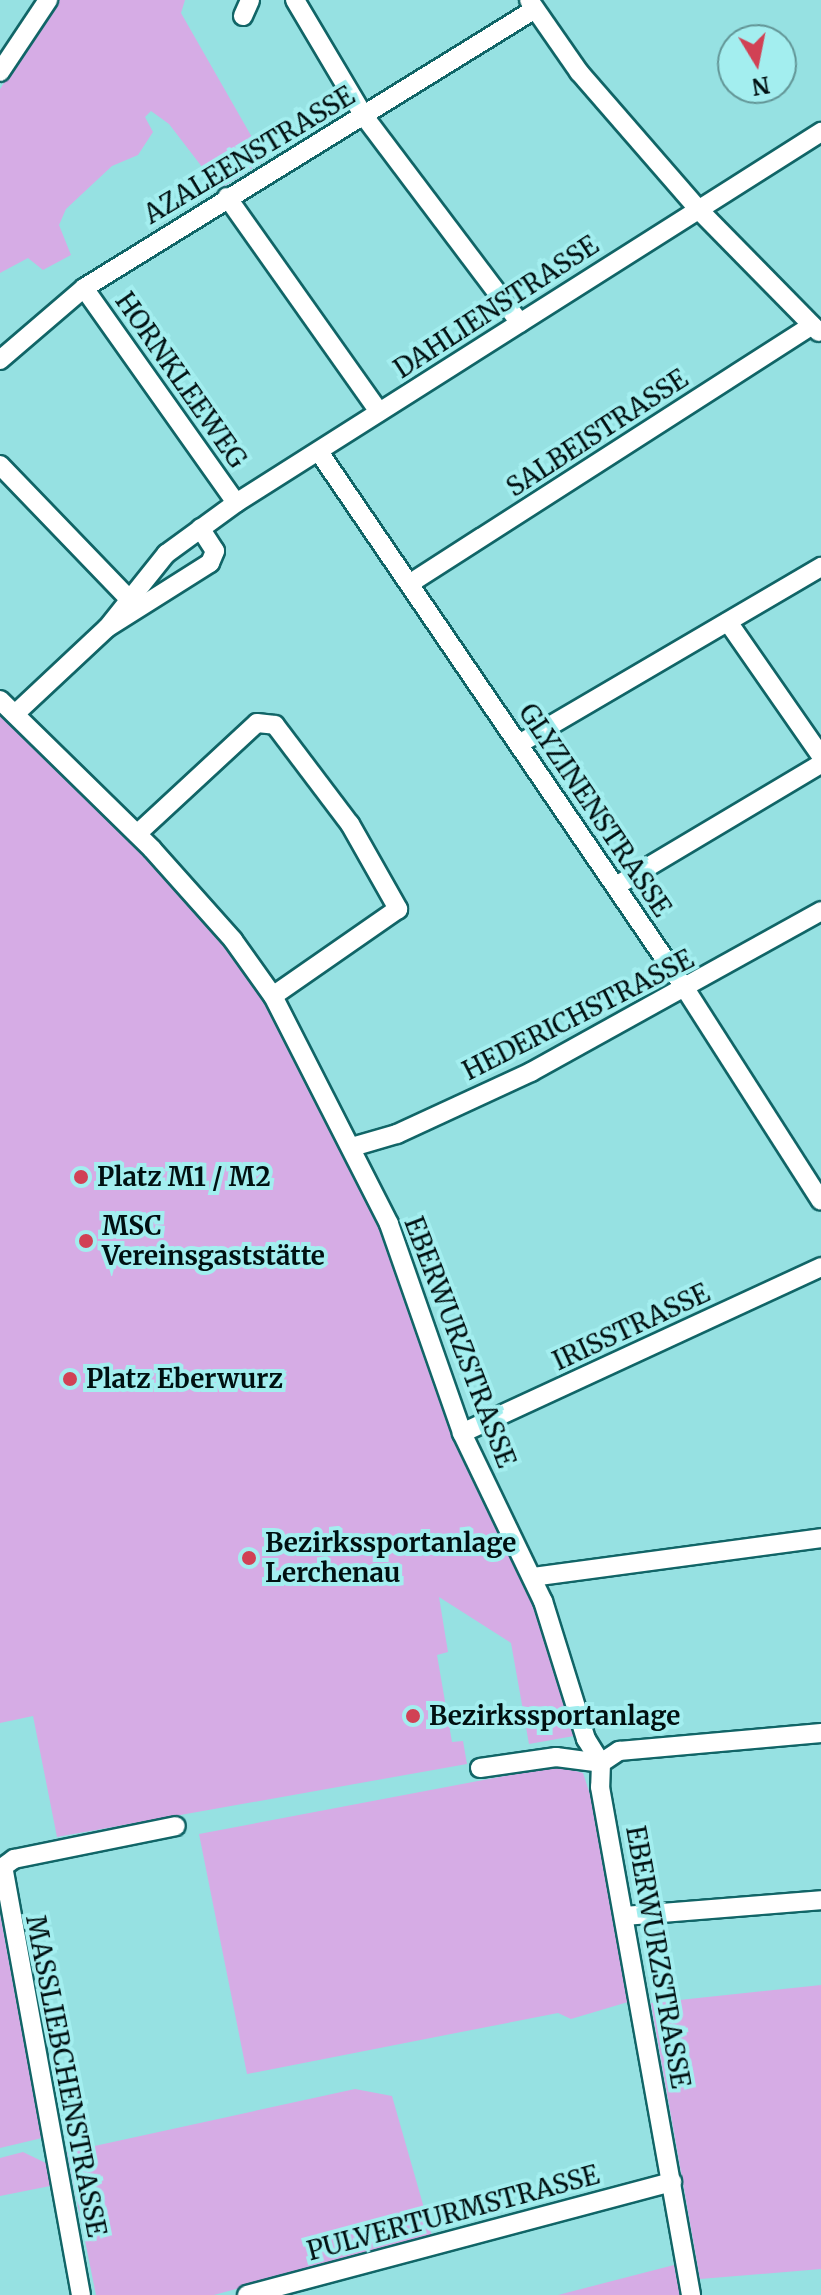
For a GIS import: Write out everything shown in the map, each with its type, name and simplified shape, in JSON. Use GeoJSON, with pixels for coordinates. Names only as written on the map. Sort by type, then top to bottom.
{"type":"FeatureCollection","features":[{"type":"Feature","properties":{"kind":"street"},"geometry":{"type":"LineString","coordinates":[[0,72],[48,0]]}},
{"type":"Feature","properties":{"kind":"street"},"geometry":{"type":"LineString","coordinates":[[295,0],[364,116],[520,323]]}},
{"type":"Feature","properties":{"kind":"street"},"geometry":{"type":"LineString","coordinates":[[532,4],[579,72],[699,210],[817,329]]}},
{"type":"Feature","properties":{"kind":"street","name":"AZALEENSTRASSE"},"geometry":{"type":"LineString","coordinates":[[0,360],[84,288],[227,197],[364,116],[532,4]]}},
{"type":"Feature","properties":{"kind":"street","name":"DAHLIENSTRASSE"},"geometry":{"type":"LineString","coordinates":[[107,628],[127,597],[166,554],[200,528],[821,132]]}},
{"type":"Feature","properties":{"kind":"street"},"geometry":{"type":"LineString","coordinates":[[227,197],[379,412]]}},
{"type":"Feature","properties":{"kind":"street","name":"HORNKLEEWEG"},"geometry":{"type":"LineString","coordinates":[[84,288],[236,503]]}},
{"type":"Feature","properties":{"kind":"street","name":"SALBEISTRASSE"},"geometry":{"type":"LineString","coordinates":[[409,584],[817,329]]}},
{"type":"Feature","properties":{"kind":"street","name":"GLYZINENSTRASSE"},"geometry":{"type":"LineString","coordinates":[[319,452],[686,990],[821,1201]]}},
{"type":"Feature","properties":{"kind":"street"},"geometry":{"type":"LineString","coordinates":[[0,465],[127,597]]}},
{"type":"Feature","properties":{"kind":"street","name":"DAHLIENSTRASSE"},"geometry":{"type":"LineString","coordinates":[[15,714],[107,628],[210,563],[215,551],[200,528]]}},
{"type":"Feature","properties":{"kind":"street"},"geometry":{"type":"LineString","coordinates":[[519,744],[821,567]]}},
{"type":"Feature","properties":{"kind":"street"},"geometry":{"type":"LineString","coordinates":[[728,622],[821,756]]}},
{"type":"Feature","properties":{"kind":"street","name":"EBERWURZSTRASSE"},"geometry":{"type":"LineString","coordinates":[[0,700],[205,904],[273,996],[389,1224],[462,1433],[533,1577],[586,1739],[601,1763],[600,1787],[691,2295]]}},
{"type":"Feature","properties":{"kind":"street"},"geometry":{"type":"LineString","coordinates":[[137,834],[257,723],[275,725],[350,824],[398,909],[273,996]]}},
{"type":"Feature","properties":{"kind":"street"},"geometry":{"type":"LineString","coordinates":[[616,886],[821,764]]}},
{"type":"Feature","properties":{"kind":"street","name":"HEDERICHSTRASSE"},"geometry":{"type":"LineString","coordinates":[[352,1147],[397,1134],[531,1072],[563,1049],[686,990],[821,911]]}},
{"type":"Feature","properties":{"kind":"street","name":"IRISSTRASSE"},"geometry":{"type":"LineString","coordinates":[[462,1433],[821,1267]]}},
{"type":"Feature","properties":{"kind":"street"},"geometry":{"type":"LineString","coordinates":[[533,1577],[821,1538]]}},
{"type":"Feature","properties":{"kind":"street"},"geometry":{"type":"LineString","coordinates":[[480,1768],[556,1757],[601,1763],[619,1751],[821,1733]]}},
{"type":"Feature","properties":{"kind":"street","name":"MASSLIEBCHENSTRASSE"},"geometry":{"type":"LineString","coordinates":[[81,2295],[3,1867],[14,1859],[176,1826]]}},
{"type":"Feature","properties":{"kind":"street"},"geometry":{"type":"LineString","coordinates":[[624,1916],[821,1900]]}},
{"type":"Feature","properties":{"kind":"street","name":"PULVERTURMSTRASSE"},"geometry":{"type":"LineString","coordinates":[[247,2295],[672,2182]]}},
{"type":"Feature","properties":{"kind":"shaded area"},"geometry":{"type":"Polygon","coordinates":[[[58,0],[185,0],[181,13],[265,160],[219,189],[169,124],[151,111],[145,117],[153,132],[138,155],[112,166],[66,209],[59,225],[71,255],[43,270],[28,258],[0,273],[0,89],[58,0]]]}},
{"type":"Feature","properties":{"kind":"shaded area"},"geometry":{"type":"Polygon","coordinates":[[[0,711],[156,861],[262,993],[379,1225],[455,1432],[538,1610],[574,1736],[529,1744],[511,1643],[439,1597],[448,1652],[437,1655],[452,1742],[463,1741],[467,1764],[57,1837],[33,1716],[0,1723],[0,711]]]}},
{"type":"Feature","properties":{"kind":"shaded area"},"geometry":{"type":"Polygon","coordinates":[[[557,1766],[583,1773],[595,1810],[628,2002],[571,2019],[558,2013],[247,2074],[199,1834],[557,1766]]]}},
{"type":"Feature","properties":{"kind":"shaded area"},"geometry":{"type":"Polygon","coordinates":[[[0,1913],[19,2016],[32,2040],[46,2130],[42,2138],[0,2148],[0,1913]]]}},
{"type":"Feature","properties":{"kind":"shaded area"},"geometry":{"type":"Polygon","coordinates":[[[821,1985],[821,2269],[700,2279],[651,2003],[821,1985]]]}},
{"type":"Feature","properties":{"kind":"shaded area"},"geometry":{"type":"Polygon","coordinates":[[[355,2089],[392,2096],[432,2236],[214,2295],[96,2295],[67,2152],[355,2089]]]}},
{"type":"Feature","properties":{"kind":"shaded area"},"geometry":{"type":"Polygon","coordinates":[[[23,2152],[52,2166],[55,2185],[0,2196],[0,2158],[23,2152]]]}},
{"type":"Feature","properties":{"kind":"shaded area"},"geometry":{"type":"Polygon","coordinates":[[[674,2265],[680,2295],[558,2295],[674,2265]]]}},
{"type":"Feature","properties":{"kind":"place","name":"Platz M1 / M2"},"geometry":{"type":"Point","coordinates":[81,1177]}},
{"type":"Feature","properties":{"kind":"place","name":"MSC Vereinsgaststätte"},"geometry":{"type":"Point","coordinates":[86,1241]}},
{"type":"Feature","properties":{"kind":"place","name":"Platz Eberwurz"},"geometry":{"type":"Point","coordinates":[70,1379]}},
{"type":"Feature","properties":{"kind":"place","name":"Bezirkssportanlage Lerchenau"},"geometry":{"type":"Point","coordinates":[249,1558]}},
{"type":"Feature","properties":{"kind":"place","name":"Bezirkssportanlage"},"geometry":{"type":"Point","coordinates":[413,1716]}}]}
